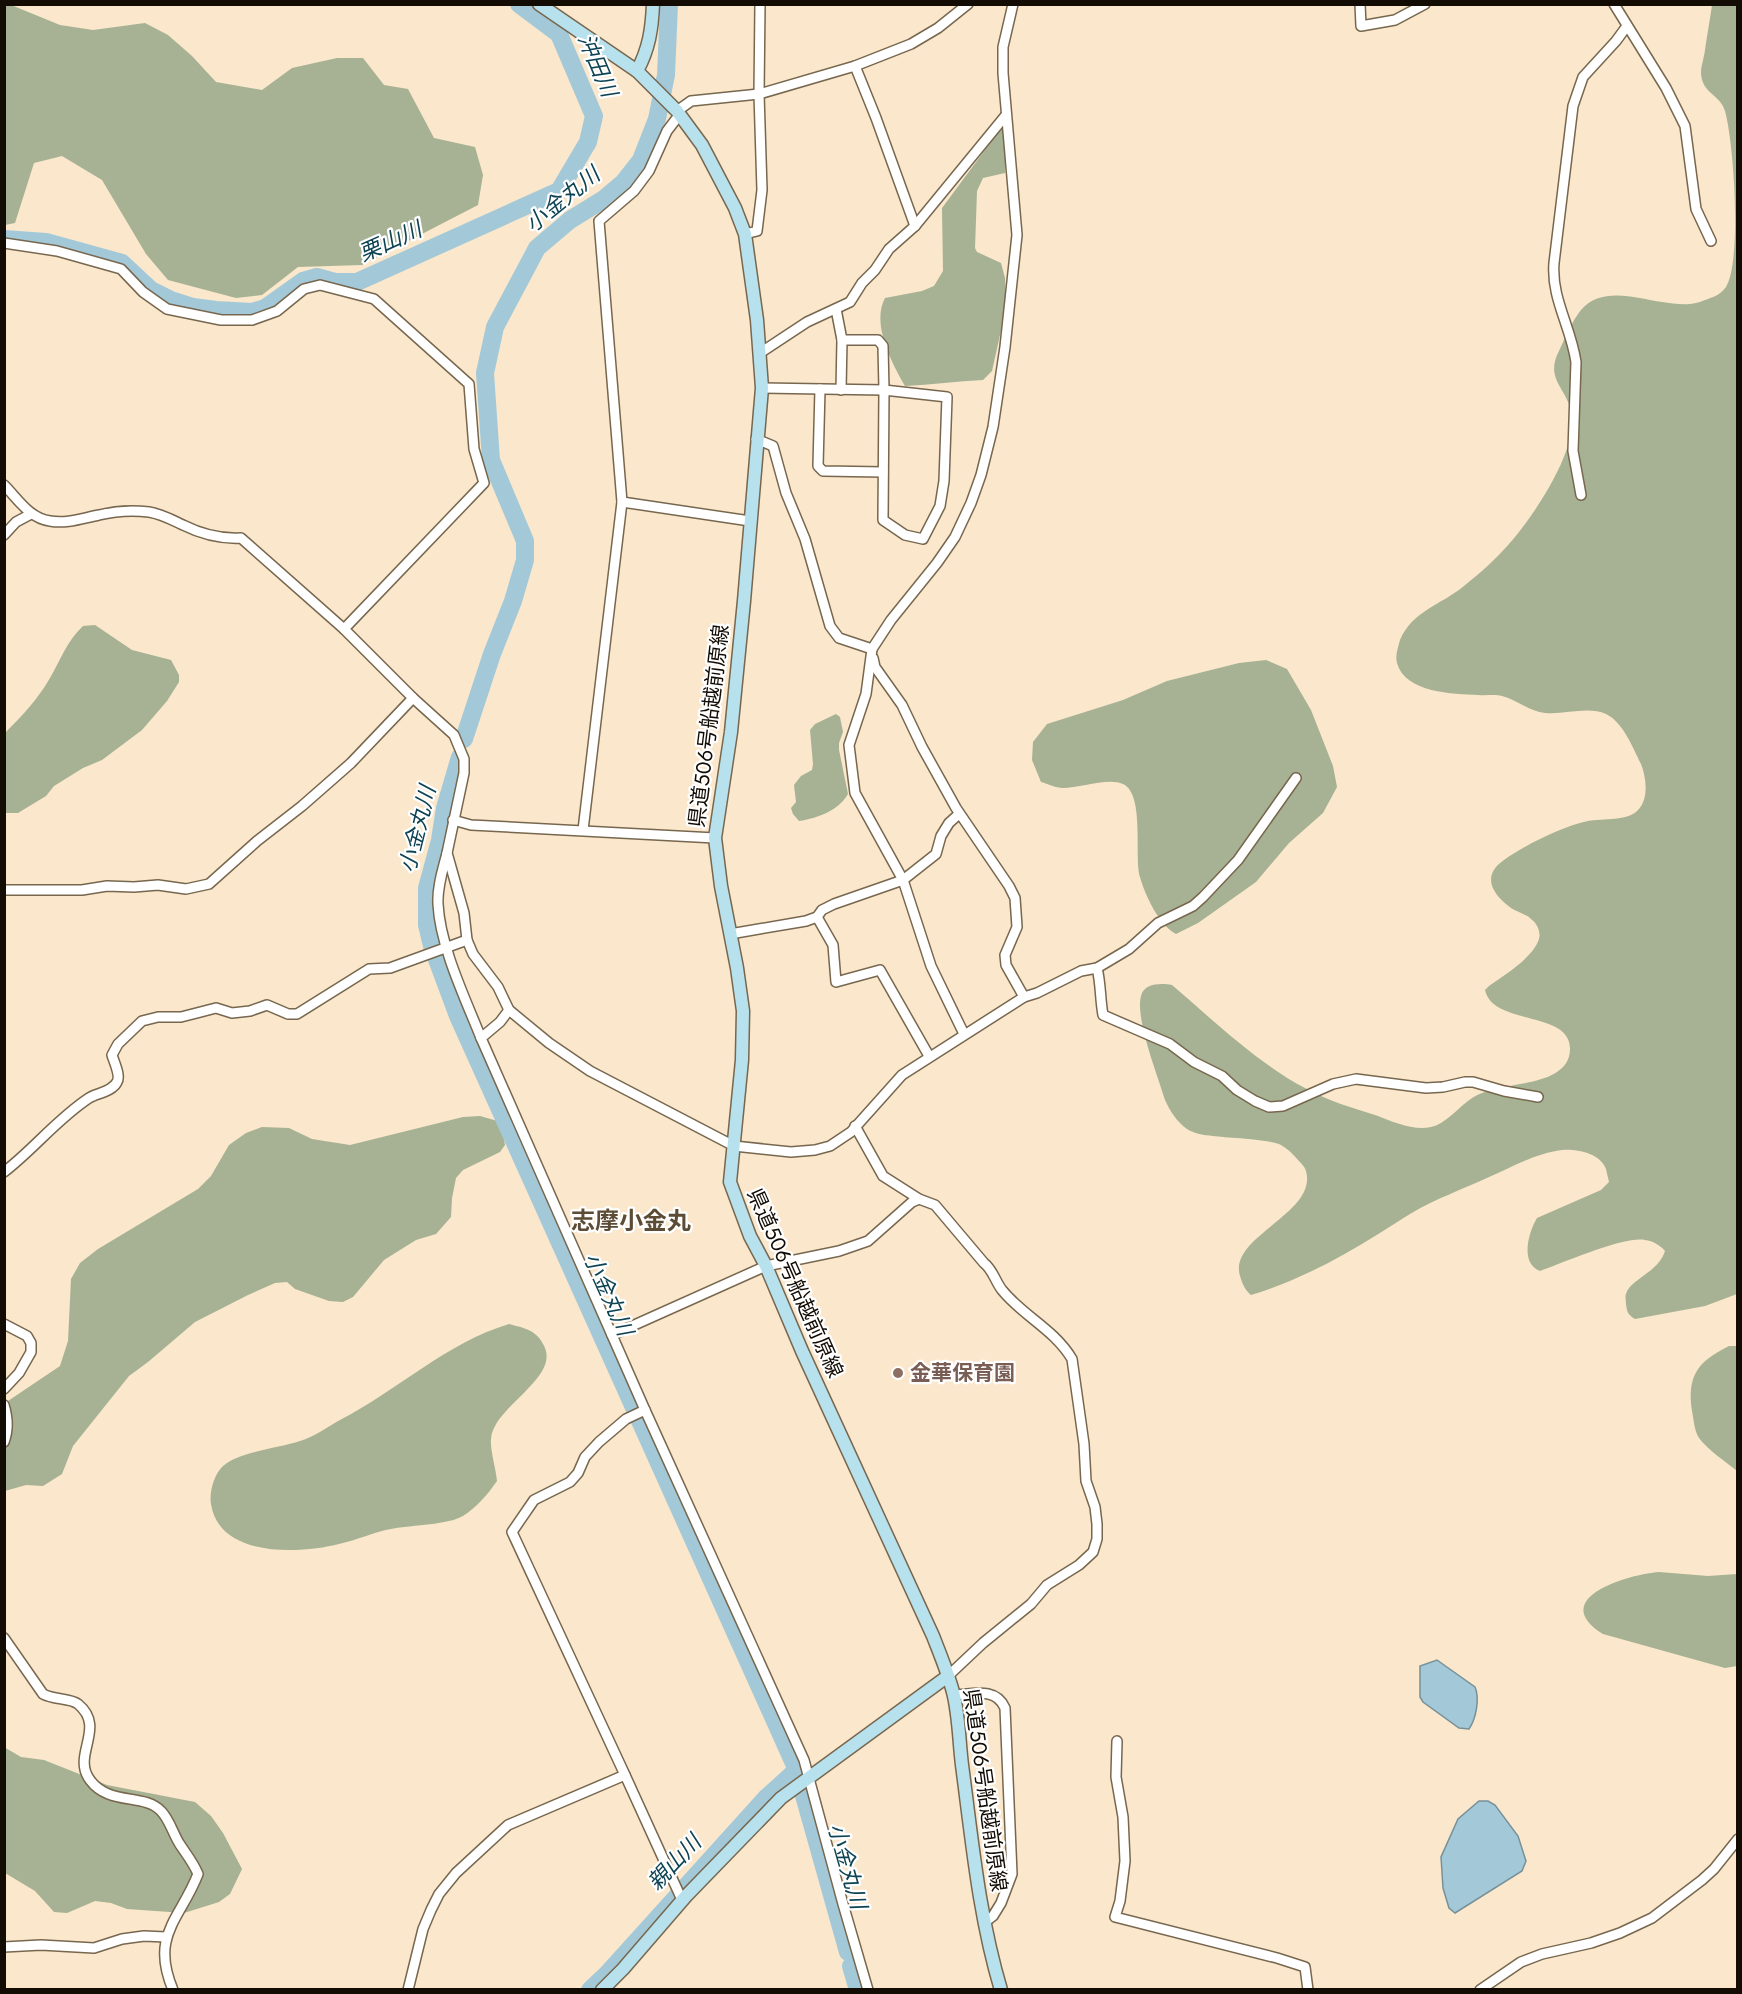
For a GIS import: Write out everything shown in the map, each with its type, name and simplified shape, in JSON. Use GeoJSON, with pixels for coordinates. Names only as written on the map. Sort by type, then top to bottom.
{"type":"FeatureCollection","features":[{"type":"Feature","properties":{"kind":"main road","name":"県道506号船越前原線"},"geometry":{"type":"LineString","coordinates":[[539,4],[637,71],[679,113],[702,145],[735,208],[745,234],[760,353],[762,388],[730,740],[715,838],[743,1011],[742,1060],[730,1182],[750,1236],[933,1636],[948,1676],[954,1695],[985,1922],[1001,1989]]}},
{"type":"Feature","properties":{"kind":"main road"},"geometry":{"type":"LineString","coordinates":[[637,71],[646,55],[654,4]]}},
{"type":"Feature","properties":{"kind":"main road"},"geometry":{"type":"LineString","coordinates":[[602,1989],[623,1969],[680,1896],[781,1798],[807,1777],[916,1702],[948,1676]]}},
{"type":"Feature","properties":{"kind":"street"},"geometry":{"type":"LineString","coordinates":[[745,234],[757,231],[762,190],[759,94],[760,4]]}},
{"type":"Feature","properties":{"kind":"street"},"geometry":{"type":"LineString","coordinates":[[583,830],[622,502],[599,221],[634,191],[649,171],[667,131],[679,113],[691,101],[759,94],[855,66],[910,44],[938,28],[968,4]]}},
{"type":"Feature","properties":{"kind":"street"},"geometry":{"type":"LineString","coordinates":[[964,1034],[931,966],[903,880],[855,793],[849,745],[866,694],[872,650],[891,620],[955,537],[978,484],[993,427],[1005,347],[1017,235],[1006,115],[1003,47],[1013,4]]}},
{"type":"Feature","properties":{"kind":"street"},"geometry":{"type":"LineString","coordinates":[[1360,4],[1362,26],[1395,20],[1425,4]]}},
{"type":"Feature","properties":{"kind":"street"},"geometry":{"type":"LineString","coordinates":[[1614,4],[1666,88],[1685,126],[1696,210],[1711,241]]}},
{"type":"Feature","properties":{"kind":"street"},"geometry":{"type":"LineString","coordinates":[[1581,495],[1573,451],[1576,362],[1554,288],[1554,262],[1573,106],[1578,87],[1588,70],[1604,55],[1627,26]]}},
{"type":"Feature","properties":{"kind":"street"},"geometry":{"type":"LineString","coordinates":[[855,66],[915,226]]}},
{"type":"Feature","properties":{"kind":"street"},"geometry":{"type":"LineString","coordinates":[[760,353],[807,322],[850,302],[889,249],[915,226],[1006,115]]}},
{"type":"Feature","properties":{"kind":"street"},"geometry":{"type":"LineString","coordinates":[[4,243],[57,251],[121,269],[143,292],[167,309],[221,320],[252,320],[276,311],[304,289],[320,285],[374,299],[469,384],[474,449],[484,483],[344,629]]}},
{"type":"Feature","properties":{"kind":"street"},"geometry":{"type":"LineString","coordinates":[[836,309],[842,340],[841,390]]}},
{"type":"Feature","properties":{"kind":"street"},"geometry":{"type":"LineString","coordinates":[[762,388],[884,390],[947,397],[944,481],[940,506],[923,539],[905,535],[883,520],[884,390],[883,346],[878,340],[842,340]]}},
{"type":"Feature","properties":{"kind":"street"},"geometry":{"type":"LineString","coordinates":[[820,389],[818,466],[823,471],[883,472]]}},
{"type":"Feature","properties":{"kind":"street"},"geometry":{"type":"LineString","coordinates":[[756,440],[773,446],[786,493],[805,539],[830,626],[840,638],[872,650]]}},
{"type":"Feature","properties":{"kind":"street"},"geometry":{"type":"LineString","coordinates":[[4,485],[31,514],[41,519],[58,522],[101,514],[148,512],[160,514],[184,526],[212,535],[241,538],[344,629],[413,698],[454,735],[464,759],[464,772],[437,902],[441,929],[481,1038],[645,1410],[804,1760],[868,1989]]}},
{"type":"Feature","properties":{"kind":"street"},"geometry":{"type":"LineString","coordinates":[[622,502],[750,521]]}},
{"type":"Feature","properties":{"kind":"street"},"geometry":{"type":"LineString","coordinates":[[4,535],[16,522],[31,514]]}},
{"type":"Feature","properties":{"kind":"street"},"geometry":{"type":"LineString","coordinates":[[872,650],[875,667],[902,705],[922,747],[960,814],[1015,898],[1017,927],[1005,955],[1005,965],[1024,997]]}},
{"type":"Feature","properties":{"kind":"street"},"geometry":{"type":"LineString","coordinates":[[4,890],[82,890],[107,885],[134,887],[158,885],[186,889],[209,884],[256,841],[302,806],[351,763],[413,698]]}},
{"type":"Feature","properties":{"kind":"street"},"geometry":{"type":"LineString","coordinates":[[447,853],[464,913],[467,940],[473,954],[498,987],[509,1010],[549,1043],[590,1071],[734,1146],[791,1152],[815,1150],[830,1146],[855,1126],[897,1080],[929,1056],[1024,997],[1037,993],[1081,970],[1097,968],[1129,949],[1158,923],[1193,906],[1220,881],[1251,843],[1296,778]]}},
{"type":"Feature","properties":{"kind":"street"},"geometry":{"type":"LineString","coordinates":[[730,934],[806,921],[817,917],[822,910],[834,904],[903,880],[936,854],[941,836],[949,823],[960,814]]}},
{"type":"Feature","properties":{"kind":"street"},"geometry":{"type":"LineString","coordinates":[[453,820],[471,825],[572,832],[583,830],[715,838]]}},
{"type":"Feature","properties":{"kind":"street"},"geometry":{"type":"LineString","coordinates":[[817,917],[832,945],[836,982],[880,970],[929,1056]]}},
{"type":"Feature","properties":{"kind":"street"},"geometry":{"type":"LineString","coordinates":[[4,1172],[25,1156],[48,1131],[90,1097],[111,1088],[117,1082],[118,1077],[112,1055],[118,1044],[142,1021],[159,1017],[181,1017],[216,1008],[232,1012],[250,1011],[267,1005],[288,1014],[297,1014],[369,969],[390,968],[467,940]]}},
{"type":"Feature","properties":{"kind":"street"},"geometry":{"type":"LineString","coordinates":[[1097,968],[1103,1015],[1170,1044],[1194,1062],[1222,1076],[1254,1101],[1269,1107],[1283,1106],[1334,1084],[1356,1079],[1426,1088],[1473,1082],[1538,1097]]}},
{"type":"Feature","properties":{"kind":"street"},"geometry":{"type":"LineString","coordinates":[[481,1038],[500,1022],[509,1010]]}},
{"type":"Feature","properties":{"kind":"street"},"geometry":{"type":"LineString","coordinates":[[855,1126],[883,1176],[919,1199],[934,1204],[990,1268],[1001,1289],[1021,1309],[1046,1328],[1065,1347],[1072,1359],[1084,1444],[1086,1481],[1095,1507],[1097,1524],[1094,1552],[1071,1571],[1047,1585],[1031,1604],[983,1643],[948,1676]]}},
{"type":"Feature","properties":{"kind":"street"},"geometry":{"type":"LineString","coordinates":[[612,1335],[765,1266],[839,1251],[868,1241],[912,1202],[919,1199]]}},
{"type":"Feature","properties":{"kind":"street"},"geometry":{"type":"LineString","coordinates":[[4,1324],[27,1336],[31,1343],[31,1352],[19,1373],[4,1389]]}},
{"type":"Feature","properties":{"kind":"street"},"geometry":{"type":"LineString","coordinates":[[4,1405],[8,1416],[8,1433],[4,1442]]}},
{"type":"Feature","properties":{"kind":"street"},"geometry":{"type":"LineString","coordinates":[[645,1410],[626,1419],[585,1456],[578,1473],[570,1482],[534,1500],[512,1532],[680,1896]]}},
{"type":"Feature","properties":{"kind":"street"},"geometry":{"type":"LineString","coordinates":[[4,1638],[43,1694],[51,1699],[75,1702],[87,1713],[91,1729],[83,1767],[90,1780],[99,1789],[113,1797],[147,1803],[160,1810],[181,1846],[194,1862],[198,1874],[191,1892],[166,1937],[165,1953],[173,1989]]}},
{"type":"Feature","properties":{"kind":"street"},"geometry":{"type":"LineString","coordinates":[[954,1695],[990,1693],[998,1697],[1005,1708],[1012,1874],[993,1916],[985,1922]]}},
{"type":"Feature","properties":{"kind":"street"},"geometry":{"type":"LineString","coordinates":[[1117,1741],[1116,1777],[1123,1817],[1125,1861],[1120,1901],[1115,1917],[1305,1967],[1308,1989]]}},
{"type":"Feature","properties":{"kind":"street"},"geometry":{"type":"LineString","coordinates":[[408,1989],[423,1929],[439,1894],[456,1873],[508,1824],[625,1775]]}},
{"type":"Feature","properties":{"kind":"street"},"geometry":{"type":"LineString","coordinates":[[1480,1989],[1521,1962],[1542,1954],[1591,1943],[1652,1918],[1714,1869],[1737,1839]]}},
{"type":"Feature","properties":{"kind":"street"},"geometry":{"type":"LineString","coordinates":[[4,1947],[41,1945],[94,1948],[122,1939],[144,1936],[166,1937]]}},
{"type":"Feature","properties":{"kind":"green space"},"geometry":{"type":"Polygon","coordinates":[[[4,5],[11,5],[60,25],[93,30],[145,23],[168,35],[216,82],[262,90],[292,68],[337,58],[363,58],[384,85],[408,89],[434,138],[475,147],[483,175],[478,205],[362,265],[298,267],[262,295],[236,298],[168,280],[146,254],[102,180],[62,156],[34,163],[15,223],[5,225],[4,5]]]}},
{"type":"Feature","properties":{"kind":"green space"},"geometry":{"type":"Polygon","coordinates":[[[1712,5],[1737,5],[1737,1294],[1705,1306],[1635,1319],[1627,1311],[1626,1295],[1633,1284],[1657,1265],[1665,1251],[1651,1241],[1645,1240],[1609,1246],[1540,1271],[1534,1267],[1530,1262],[1528,1248],[1537,1218],[1601,1190],[1609,1182],[1606,1169],[1599,1159],[1581,1151],[1562,1150],[1534,1157],[1439,1199],[1330,1262],[1283,1284],[1251,1295],[1245,1289],[1240,1276],[1240,1262],[1247,1249],[1299,1200],[1306,1186],[1306,1171],[1286,1148],[1276,1143],[1200,1134],[1187,1129],[1177,1120],[1165,1100],[1141,1019],[1141,996],[1149,986],[1172,985],[1269,1066],[1314,1093],[1411,1127],[1424,1128],[1436,1125],[1446,1120],[1468,1101],[1483,1093],[1548,1077],[1564,1066],[1569,1058],[1570,1048],[1566,1036],[1557,1028],[1502,1009],[1491,1001],[1485,990],[1531,953],[1539,939],[1538,928],[1533,921],[1504,903],[1494,891],[1491,879],[1497,866],[1504,860],[1544,837],[1578,823],[1622,818],[1634,813],[1642,804],[1645,793],[1641,764],[1618,723],[1606,714],[1592,711],[1545,713],[1499,695],[1456,694],[1432,690],[1410,681],[1402,673],[1397,663],[1397,654],[1405,630],[1419,615],[1464,586],[1499,555],[1519,532],[1541,501],[1561,465],[1572,430],[1572,415],[1570,406],[1555,377],[1555,361],[1581,310],[1598,298],[1619,295],[1676,304],[1695,303],[1721,293],[1726,287],[1731,273],[1735,228],[1731,148],[1723,105],[1704,85],[1701,73],[1712,5]]]}},
{"type":"Feature","properties":{"kind":"green space"},"geometry":{"type":"Polygon","coordinates":[[[1002,127],[1006,130],[1005,173],[983,178],[977,191],[975,248],[977,252],[1001,263],[1005,278],[1006,308],[992,371],[983,380],[905,386],[885,343],[880,319],[881,308],[885,298],[922,291],[934,286],[943,271],[942,208],[1002,127]]]}},
{"type":"Feature","properties":{"kind":"green space"},"geometry":{"type":"Polygon","coordinates":[[[95,625],[132,650],[171,660],[179,675],[179,682],[167,701],[142,730],[102,760],[83,768],[54,786],[46,796],[18,813],[5,813],[5,733],[40,693],[77,632],[83,626],[95,625]]]}},
{"type":"Feature","properties":{"kind":"green space"},"geometry":{"type":"Polygon","coordinates":[[[1266,660],[1287,669],[1311,710],[1333,766],[1337,787],[1323,813],[1289,843],[1256,882],[1198,923],[1176,934],[1158,917],[1142,884],[1138,867],[1138,826],[1130,790],[1117,782],[1063,788],[1041,782],[1032,760],[1033,742],[1047,724],[1123,700],[1167,681],[1239,663],[1266,660]]]}},
{"type":"Feature","properties":{"kind":"green space"},"geometry":{"type":"Polygon","coordinates":[[[836,714],[840,717],[843,732],[839,750],[848,794],[839,805],[827,813],[799,821],[791,808],[796,802],[794,785],[801,776],[812,770],[810,730],[815,724],[836,714]]]}},
{"type":"Feature","properties":{"kind":"green space"},"geometry":{"type":"Polygon","coordinates":[[[480,1116],[501,1122],[505,1145],[500,1152],[463,1170],[456,1178],[451,1217],[436,1234],[416,1240],[384,1260],[353,1297],[343,1302],[329,1301],[295,1289],[287,1282],[275,1283],[195,1322],[129,1376],[73,1446],[62,1474],[43,1486],[26,1485],[5,1491],[5,1403],[60,1366],[68,1341],[71,1279],[80,1263],[98,1249],[198,1189],[211,1176],[229,1145],[246,1133],[262,1127],[289,1128],[312,1139],[350,1145],[463,1117],[480,1116]]]}},
{"type":"Feature","properties":{"kind":"green space"},"geometry":{"type":"Polygon","coordinates":[[[509,1324],[529,1330],[537,1336],[547,1356],[544,1368],[536,1380],[503,1415],[495,1427],[491,1443],[497,1481],[482,1500],[463,1516],[439,1523],[385,1530],[339,1544],[304,1550],[263,1548],[245,1543],[229,1534],[217,1522],[211,1504],[212,1489],[220,1469],[230,1461],[310,1437],[361,1408],[464,1343],[509,1324]]]}},
{"type":"Feature","properties":{"kind":"green space"},"geometry":{"type":"Polygon","coordinates":[[[1729,1346],[1737,1346],[1737,1471],[1712,1452],[1699,1438],[1694,1425],[1691,1399],[1693,1379],[1702,1364],[1729,1346]]]}},
{"type":"Feature","properties":{"kind":"green space"},"geometry":{"type":"Polygon","coordinates":[[[1659,1572],[1708,1576],[1737,1574],[1737,1666],[1725,1668],[1603,1634],[1588,1621],[1584,1609],[1588,1599],[1599,1590],[1630,1577],[1659,1572]]]}},
{"type":"Feature","properties":{"kind":"green space"},"geometry":{"type":"Polygon","coordinates":[[[4,1747],[21,1757],[44,1760],[107,1785],[195,1802],[211,1816],[223,1833],[242,1869],[230,1894],[219,1902],[184,1913],[127,1909],[111,1903],[95,1901],[67,1913],[54,1912],[35,1891],[5,1873],[4,1747]]]}},
{"type":"Feature","properties":{"kind":"water"},"geometry":{"type":"Polygon","coordinates":[[[1437,1660],[1475,1687],[1476,1708],[1474,1720],[1469,1729],[1459,1728],[1423,1702],[1420,1697],[1420,1666],[1437,1660]]]}},
{"type":"Feature","properties":{"kind":"water"},"geometry":{"type":"Polygon","coordinates":[[[1479,1801],[1488,1801],[1495,1805],[1518,1836],[1526,1861],[1522,1871],[1455,1913],[1449,1908],[1443,1888],[1441,1857],[1458,1819],[1479,1801]]]}},
{"type":"Feature","properties":{"kind":"waterway","name":"栗山川"},"geometry":{"type":"LineString","coordinates":[[4,239],[46,242],[122,263],[151,290],[193,307],[252,312],[265,308],[303,281],[317,277],[335,282],[357,282],[559,191],[588,142],[594,116],[559,34],[519,4]]}},
{"type":"Feature","properties":{"kind":"waterway","name":"小金丸川"},"geometry":{"type":"LineString","coordinates":[[464,739],[492,654],[513,601],[525,560],[525,541],[491,460],[485,373],[495,327],[537,248],[570,220],[604,199],[623,183],[641,160],[657,119],[666,75],[669,4]]}},
{"type":"Feature","properties":{"kind":"waterway","name":"小金丸川"},"geometry":{"type":"LineString","coordinates":[[460,757],[445,808],[440,840],[427,888],[427,925],[432,946],[458,1016],[797,1770],[766,1798],[590,1990]]}},
{"type":"Feature","properties":{"kind":"waterway","name":"小金丸川"},"geometry":{"type":"LineString","coordinates":[[803,1792],[848,1952]]}},
{"type":"Feature","properties":{"kind":"waterway","name":"小金丸川"},"geometry":{"type":"LineString","coordinates":[[851,1966],[858,1990]]}},
{"type":"Feature","properties":{"kind":"place","name":"金華保育園"},"geometry":{"type":"Point","coordinates":[898,1373]}},
{"type":"Feature","properties":{"kind":"district","name":"志摩小金丸"},"geometry":{"type":"Point","coordinates":[631,1220]}},
{"type":"Feature","properties":{"kind":"water label","name":"沖田川"},"geometry":{"type":"Point","coordinates":[598,65]}},
{"type":"Feature","properties":{"kind":"water label","name":"親山川"},"geometry":{"type":"Point","coordinates":[674,1862]}}]}
